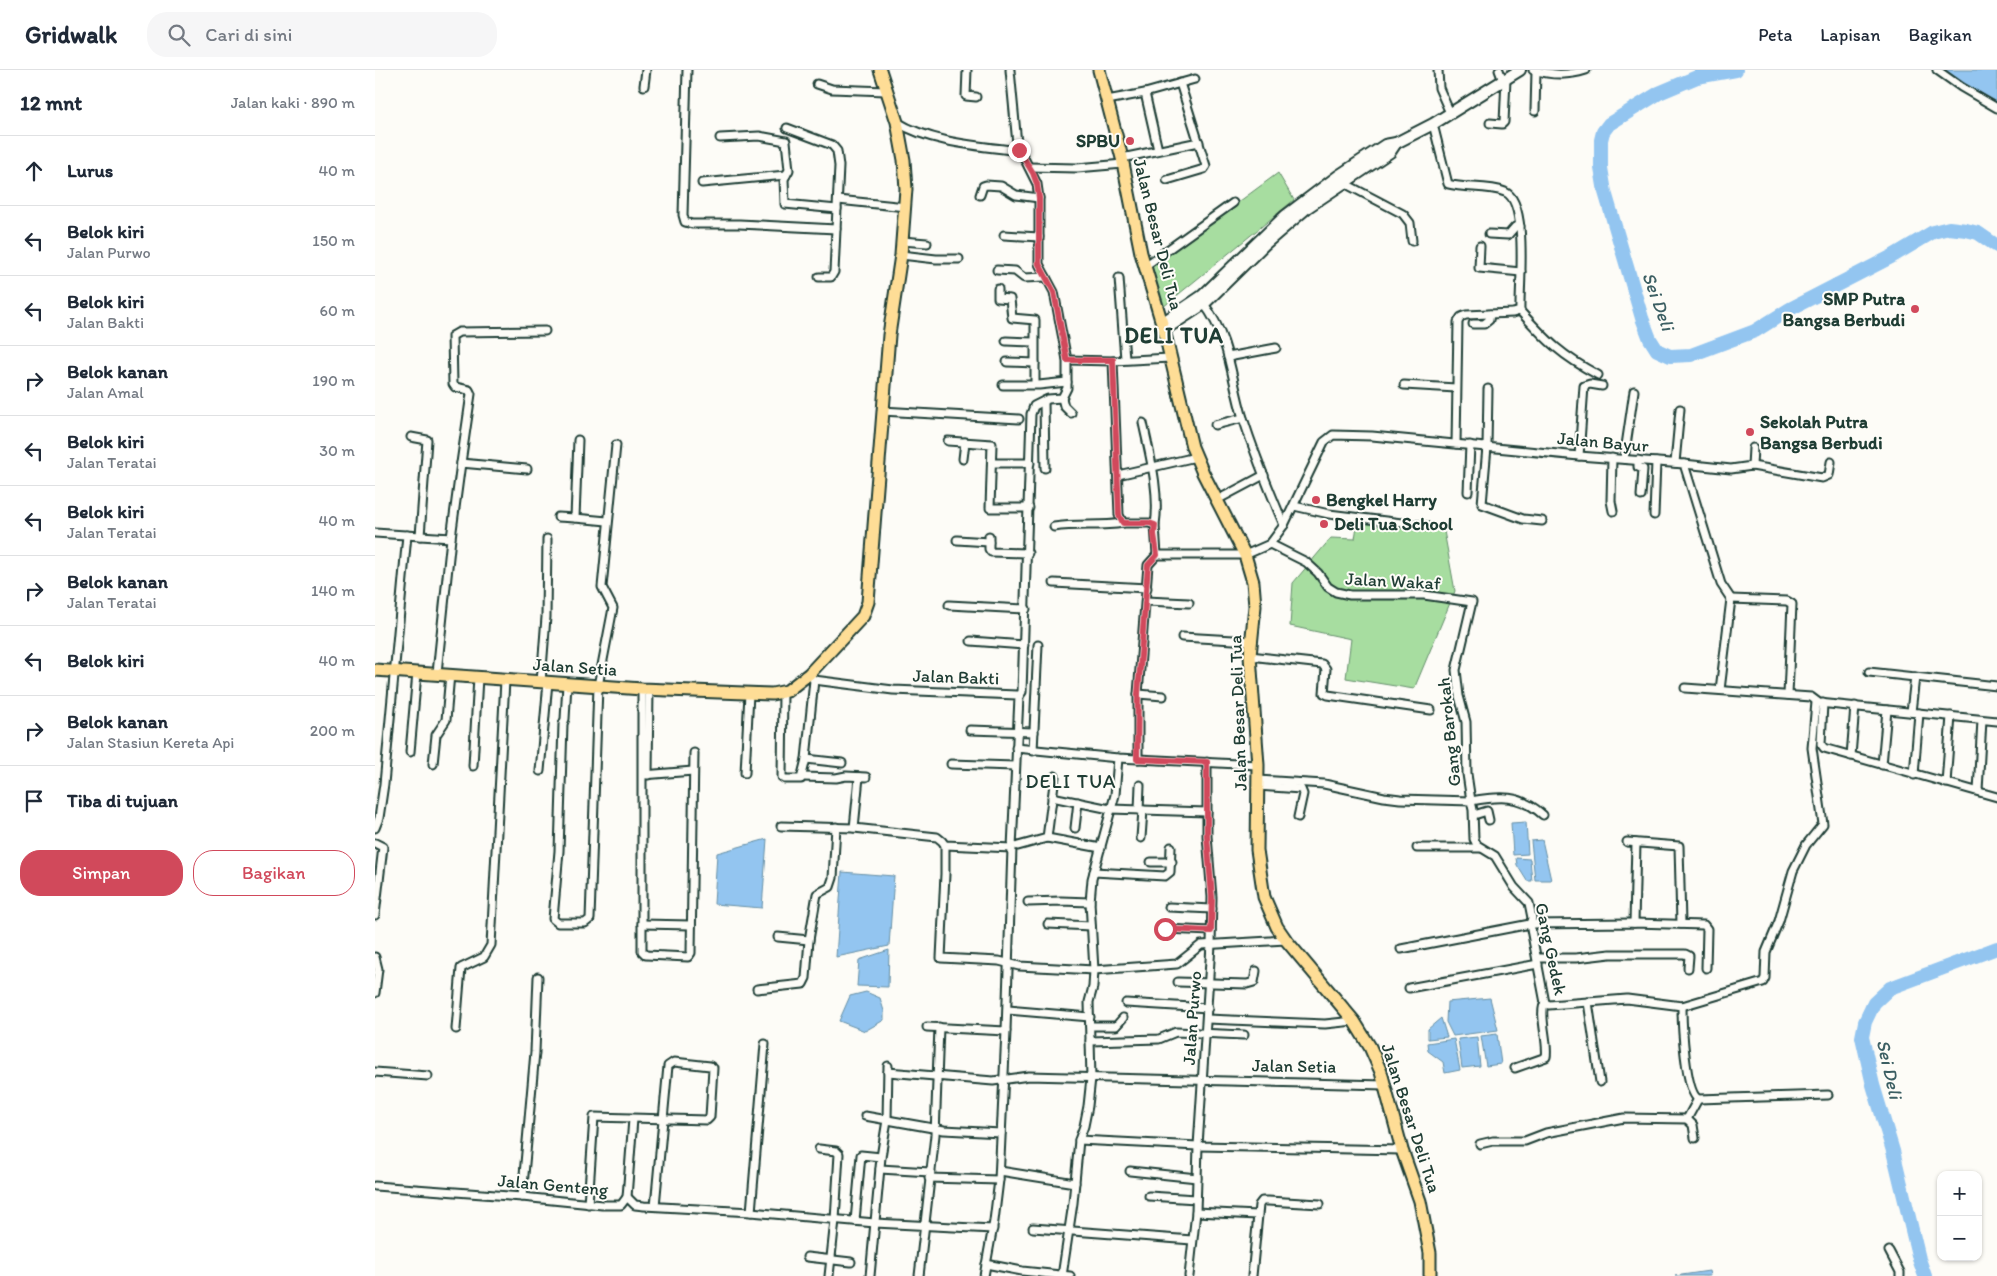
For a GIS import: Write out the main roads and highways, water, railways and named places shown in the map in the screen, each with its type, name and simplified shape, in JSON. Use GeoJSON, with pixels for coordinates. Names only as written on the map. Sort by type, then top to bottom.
{"type":"FeatureCollection","features":[{"type":"Feature","properties":{"kind":"main road","name":"Jalan Setia"},"geometry":{"type":"LineString","coordinates":[[375,670],[598,686],[749,694],[777,693],[812,677],[863,616],[867,609],[870,592],[889,335],[906,207],[906,178],[897,122],[880,70]]}},
{"type":"Feature","properties":{"kind":"main road","name":"Jalan Besar Deli Tua"},"geometry":{"type":"LineString","coordinates":[[1099,70],[1123,161],[1145,266],[1163,326],[1196,457],[1245,555],[1253,582],[1255,598],[1250,656],[1258,765],[1257,850],[1264,898],[1277,927],[1286,940],[1355,1021],[1366,1037],[1385,1085],[1402,1150],[1420,1201],[1430,1252],[1430,1276]]}},
{"type":"Feature","properties":{"kind":"main road"},"geometry":{"type":"LineString","coordinates":[[1163,326],[1202,296],[1266,233],[1304,200],[1385,145],[1396,143],[1433,124],[1520,70]]}},
{"type":"Feature","properties":{"kind":"main road"},"geometry":{"type":"LineString","coordinates":[[1163,326],[1204,304],[1289,223],[1390,152],[1396,143]]}},
{"type":"Feature","properties":{"kind":"water"},"geometry":{"type":"Polygon","coordinates":[[[1945,70],[1997,70],[1997,102],[1966,87],[1945,70]]]}},
{"type":"Feature","properties":{"kind":"water"},"geometry":{"type":"Polygon","coordinates":[[[1526,822],[1528,854],[1513,855],[1511,823],[1526,822]]]}},
{"type":"Feature","properties":{"kind":"water"},"geometry":{"type":"Polygon","coordinates":[[[767,839],[762,908],[714,904],[717,853],[767,839]]]}},
{"type":"Feature","properties":{"kind":"water"},"geometry":{"type":"Polygon","coordinates":[[[1542,840],[1551,880],[1535,880],[1531,841],[1542,840]]]}},
{"type":"Feature","properties":{"kind":"water"},"geometry":{"type":"Polygon","coordinates":[[[1516,858],[1530,859],[1532,881],[1527,881],[1517,865],[1516,858]]]}},
{"type":"Feature","properties":{"kind":"water"},"geometry":{"type":"Polygon","coordinates":[[[842,872],[894,876],[889,946],[836,957],[842,872]]]}},
{"type":"Feature","properties":{"kind":"water"},"geometry":{"type":"Polygon","coordinates":[[[889,950],[888,987],[857,986],[859,960],[889,950]]]}},
{"type":"Feature","properties":{"kind":"water"},"geometry":{"type":"Polygon","coordinates":[[[866,992],[880,998],[884,1011],[884,1020],[865,1031],[839,1021],[850,996],[866,992]]]}},
{"type":"Feature","properties":{"kind":"water"},"geometry":{"type":"Polygon","coordinates":[[[1490,998],[1498,1030],[1453,1036],[1446,1022],[1447,1002],[1490,998]]]}},
{"type":"Feature","properties":{"kind":"water"},"geometry":{"type":"Polygon","coordinates":[[[1441,1018],[1447,1037],[1428,1039],[1428,1029],[1441,1018]]]}},
{"type":"Feature","properties":{"kind":"water"},"geometry":{"type":"Polygon","coordinates":[[[1497,1034],[1501,1064],[1486,1066],[1481,1036],[1497,1034]]]}},
{"type":"Feature","properties":{"kind":"water"},"geometry":{"type":"Polygon","coordinates":[[[1477,1037],[1480,1066],[1462,1068],[1458,1039],[1477,1037]]]}},
{"type":"Feature","properties":{"kind":"water"},"geometry":{"type":"Polygon","coordinates":[[[1454,1039],[1460,1070],[1445,1073],[1443,1062],[1428,1051],[1427,1043],[1454,1039]]]}},
{"type":"Feature","properties":{"kind":"water"},"geometry":{"type":"Polygon","coordinates":[[[1709,1271],[1710,1276],[1675,1276],[1709,1271]]]}},
{"type":"Feature","properties":{"kind":"waterway","name":"Sei Deli"},"geometry":{"type":"LineString","coordinates":[[1736,70],[1697,77],[1659,93],[1609,124],[1603,132],[1601,140],[1601,168],[1605,192],[1642,318],[1650,339],[1657,350],[1670,356],[1691,355],[1755,331],[1790,309],[1891,257],[1933,232],[1949,228],[1966,230],[1978,233],[1997,246]]}},
{"type":"Feature","properties":{"kind":"waterway","name":"Sei Deli"},"geometry":{"type":"LineString","coordinates":[[1925,1276],[1919,1259],[1893,1151],[1873,1085],[1862,1037],[1865,1022],[1874,1003],[1890,988],[1997,948]]}},
{"type":"Feature","properties":{"kind":"place","name":"SPBU"},"geometry":{"type":"Point","coordinates":[1130,141]}},
{"type":"Feature","properties":{"kind":"place","name":"SMP Putra Bangsa Berbudi"},"geometry":{"type":"Point","coordinates":[1915,309]}},
{"type":"Feature","properties":{"kind":"place","name":"Sekolah Putra Bangsa Berbudi"},"geometry":{"type":"Point","coordinates":[1750,432]}},
{"type":"Feature","properties":{"kind":"place","name":"Bengkel Harry"},"geometry":{"type":"Point","coordinates":[1316,500]}},
{"type":"Feature","properties":{"kind":"place","name":"Deli Tua School"},"geometry":{"type":"Point","coordinates":[1324,524]}},
{"type":"Feature","properties":{"kind":"district","name":"DELI TUA"},"geometry":{"type":"Point","coordinates":[1174,335]}},
{"type":"Feature","properties":{"kind":"district","name":"DELI TUA"},"geometry":{"type":"Point","coordinates":[1071,781]}}]}
